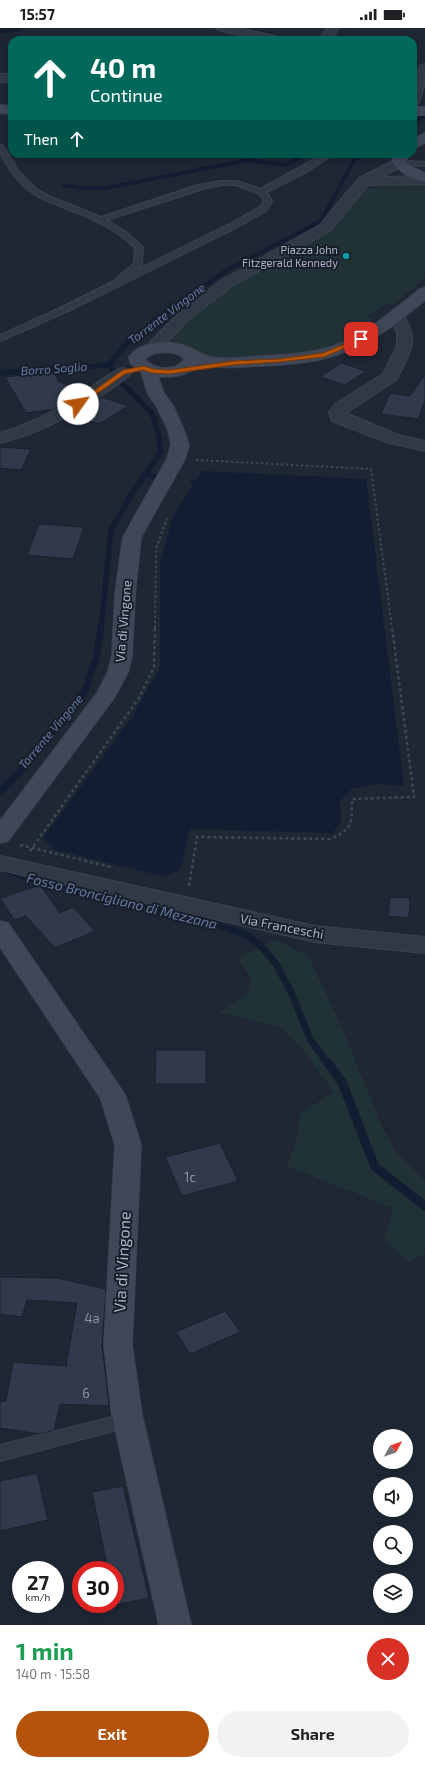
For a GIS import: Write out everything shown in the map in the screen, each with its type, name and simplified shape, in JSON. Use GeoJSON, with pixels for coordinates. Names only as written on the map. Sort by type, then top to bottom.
{"type":"FeatureCollection","features":[{"type":"Feature","properties":{"kind":"street"},"geometry":{"type":"LineString","coordinates":[[222,28],[257,36]]}},
{"type":"Feature","properties":{"kind":"street"},"geometry":{"type":"LineString","coordinates":[[417,86],[422,65]]}},
{"type":"Feature","properties":{"kind":"street"},"geometry":{"type":"LineString","coordinates":[[158,348],[158,342],[184,316],[227,283],[325,228],[364,181],[400,158],[403,167],[425,179]]}},
{"type":"Feature","properties":{"kind":"street"},"geometry":{"type":"LineString","coordinates":[[364,181],[425,179]]}},
{"type":"Feature","properties":{"kind":"street"},"geometry":{"type":"LineString","coordinates":[[0,438],[56,417],[89,398],[117,377],[143,365],[158,372],[177,371],[233,363],[324,355],[361,339],[396,315],[425,292]]}},
{"type":"Feature","properties":{"kind":"street"},"geometry":{"type":"LineString","coordinates":[[396,315],[405,332],[405,346],[390,377],[341,408],[337,412],[338,417],[402,441],[425,446]]}},
{"type":"Feature","properties":{"kind":"street"},"geometry":{"type":"LineString","coordinates":[[143,365],[144,351],[158,348],[176,348],[202,361],[233,363]]}},
{"type":"Feature","properties":{"kind":"street","name":"Via di Vingone"},"geometry":{"type":"LineString","coordinates":[[165,406],[167,382],[177,371],[186,368],[192,362],[189,354]]}},
{"type":"Feature","properties":{"kind":"street","name":"Via di Vingone"},"geometry":{"type":"LineString","coordinates":[[0,836],[107,694],[118,672],[122,656],[124,595],[132,537],[176,459],[180,445],[176,430],[165,406],[156,394],[143,365]]}},
{"type":"Feature","properties":{"kind":"street","name":"Via Franceschi"},"geometry":{"type":"LineString","coordinates":[[0,863],[315,934],[425,945]]}},
{"type":"Feature","properties":{"kind":"street","name":"Via di Vingone"},"geometry":{"type":"LineString","coordinates":[[0,930],[113,1097],[128,1145],[118,1345],[128,1420],[175,1625]]}},
{"type":"Feature","properties":{"kind":"lane"},"geometry":{"type":"LineString","coordinates":[[0,146],[12,169],[28,187],[42,196],[102,219],[125,233],[139,247],[138,264],[117,283]]}},
{"type":"Feature","properties":{"kind":"lane"},"geometry":{"type":"LineString","coordinates":[[261,192],[323,158]]}},
{"type":"Feature","properties":{"kind":"lane"},"geometry":{"type":"LineString","coordinates":[[400,158],[425,164]]}},
{"type":"Feature","properties":{"kind":"lane"},"geometry":{"type":"LineString","coordinates":[[0,338],[63,310],[232,227],[263,209],[268,202],[265,194],[261,192],[237,183],[222,183],[201,188],[102,219]]}},
{"type":"Feature","properties":{"kind":"lane"},"geometry":{"type":"LineString","coordinates":[[0,1453],[128,1420]]}},
{"type":"Feature","properties":{"kind":"path"},"geometry":{"type":"LineString","coordinates":[[183,884],[190,886],[196,837],[330,839],[345,834],[352,823],[352,799],[414,797],[371,469],[196,460],[192,467]]}},
{"type":"Feature","properties":{"kind":"path"},"geometry":{"type":"LineString","coordinates":[[115,868],[33,848],[139,698],[154,667],[156,549],[169,513]]}},
{"type":"Feature","properties":{"kind":"shaded area","name":"Piazza John Fitzgerald Kennedy"},"geometry":{"type":"Polygon","coordinates":[[[396,183],[425,185],[425,278],[392,305],[386,303],[367,317],[374,319],[353,335],[340,342],[302,353],[238,359],[208,359],[176,344],[170,336],[184,322],[223,293],[268,265],[318,238],[336,223],[366,190],[396,183]]]}},
{"type":"Feature","properties":{"kind":"shaded area"},"geometry":{"type":"Polygon","coordinates":[[[274,940],[308,955],[345,1035],[382,1126],[396,1152],[425,1181],[425,1254],[409,1262],[384,1240],[393,1208],[287,1166],[297,1139],[300,1114],[334,1092],[301,1047],[280,1027],[219,1012],[247,995],[251,979],[238,957],[274,940]]]}},
{"type":"Feature","properties":{"kind":"water"},"geometry":{"type":"Polygon","coordinates":[[[202,471],[366,479],[404,786],[377,784],[353,788],[340,801],[341,822],[333,833],[190,829],[180,870],[163,876],[55,850],[43,838],[132,717],[160,667],[160,562],[173,516],[202,471]]]}},
{"type":"Feature","properties":{"kind":"building"},"geometry":{"type":"Polygon","coordinates":[[[341,363],[366,371],[345,385],[320,377],[341,363]]]}},
{"type":"Feature","properties":{"kind":"building"},"geometry":{"type":"Polygon","coordinates":[[[54,372],[59,382],[84,390],[55,409],[26,413],[5,377],[54,372]]]}},
{"type":"Feature","properties":{"kind":"building"},"geometry":{"type":"Polygon","coordinates":[[[425,374],[425,401],[418,419],[381,414],[390,393],[410,396],[425,374]]]}},
{"type":"Feature","properties":{"kind":"building"},"geometry":{"type":"Polygon","coordinates":[[[102,397],[128,406],[99,424],[73,415],[102,397]]]}},
{"type":"Feature","properties":{"kind":"building"},"geometry":{"type":"Polygon","coordinates":[[[0,447],[31,449],[21,470],[0,468],[0,447]]]}},
{"type":"Feature","properties":{"kind":"building"},"geometry":{"type":"Polygon","coordinates":[[[39,524],[84,527],[73,559],[27,555],[39,524]]]}},
{"type":"Feature","properties":{"kind":"building"},"geometry":{"type":"Polygon","coordinates":[[[40,885],[60,913],[73,907],[95,931],[55,948],[26,916],[14,920],[0,898],[40,885]]]}},
{"type":"Feature","properties":{"kind":"building"},"geometry":{"type":"Polygon","coordinates":[[[390,897],[410,898],[409,918],[388,916],[390,897]]]}},
{"type":"Feature","properties":{"kind":"building"},"geometry":{"type":"Polygon","coordinates":[[[156,1050],[206,1050],[206,1084],[155,1084],[156,1050]]]}},
{"type":"Feature","properties":{"kind":"building"},"geometry":{"type":"Polygon","coordinates":[[[220,1143],[238,1181],[182,1196],[165,1157],[220,1143]]]}},
{"type":"Feature","properties":{"kind":"building"},"geometry":{"type":"Polygon","coordinates":[[[0,1277],[57,1278],[106,1289],[102,1345],[109,1406],[60,1404],[54,1430],[40,1434],[0,1428],[0,1401],[6,1401],[13,1362],[66,1366],[77,1303],[27,1300],[22,1317],[0,1314],[0,1277]]]}},
{"type":"Feature","properties":{"kind":"building"},"geometry":{"type":"Polygon","coordinates":[[[225,1311],[240,1332],[190,1354],[176,1332],[225,1311]]]}},
{"type":"Feature","properties":{"kind":"building"},"geometry":{"type":"Polygon","coordinates":[[[37,1473],[48,1520],[0,1531],[0,1481],[37,1473]]]}},
{"type":"Feature","properties":{"kind":"building"},"geometry":{"type":"Polygon","coordinates":[[[123,1486],[149,1598],[124,1603],[124,1561],[106,1561],[92,1492],[123,1486]]]}},
{"type":"Feature","properties":{"kind":"waterway"},"geometry":{"type":"LineString","coordinates":[[0,31],[19,30]]}},
{"type":"Feature","properties":{"kind":"waterway","name":"Torrente Vingone"},"geometry":{"type":"LineString","coordinates":[[417,120],[425,115]]}},
{"type":"Feature","properties":{"kind":"waterway"},"geometry":{"type":"LineString","coordinates":[[64,185],[82,188],[105,188],[249,160],[284,165],[298,158]]}},
{"type":"Feature","properties":{"kind":"waterway","name":"Torrente Vingone"},"geometry":{"type":"LineString","coordinates":[[198,290],[224,272],[321,221],[353,162],[357,158]]}},
{"type":"Feature","properties":{"kind":"waterway","name":"Torrente Vingone"},"geometry":{"type":"LineString","coordinates":[[109,365],[124,346],[166,312],[199,289]]}},
{"type":"Feature","properties":{"kind":"waterway","name":"Borro Soglia"},"geometry":{"type":"LineString","coordinates":[[0,373],[109,365]]}},
{"type":"Feature","properties":{"kind":"waterway","name":"Torrente Vingone"},"geometry":{"type":"LineString","coordinates":[[101,628],[111,530],[131,495],[161,452],[158,433],[152,413],[122,383],[109,365]]}},
{"type":"Feature","properties":{"kind":"waterway"},"geometry":{"type":"LineString","coordinates":[[145,475],[156,477]]}},
{"type":"Feature","properties":{"kind":"waterway","name":"Torrente Vingone"},"geometry":{"type":"LineString","coordinates":[[0,792],[23,768],[85,691],[96,658],[101,627]]}},
{"type":"Feature","properties":{"kind":"waterway","name":"Fosso Broncigliano di Mezzana"},"geometry":{"type":"LineString","coordinates":[[10,871],[33,879],[81,888],[195,917],[247,935],[263,948],[276,964],[292,994],[310,1039],[328,1064]]}},
{"type":"Feature","properties":{"kind":"waterway","name":"Fosso Broncigliano di Mezzana"},"geometry":{"type":"LineString","coordinates":[[328,1063],[342,1082],[375,1167],[425,1206]]}},
{"type":"Feature","properties":{"kind":"place","name":"Piazza John Fitzgerald Kennedy"},"geometry":{"type":"Point","coordinates":[346,256]}},
{"type":"Feature","properties":{"kind":"route"},"geometry":{"type":"LineString","coordinates":[[78,404],[89,398],[123,372],[144,368],[158,372],[169,372],[233,363],[324,355],[361,339]]}}]}
